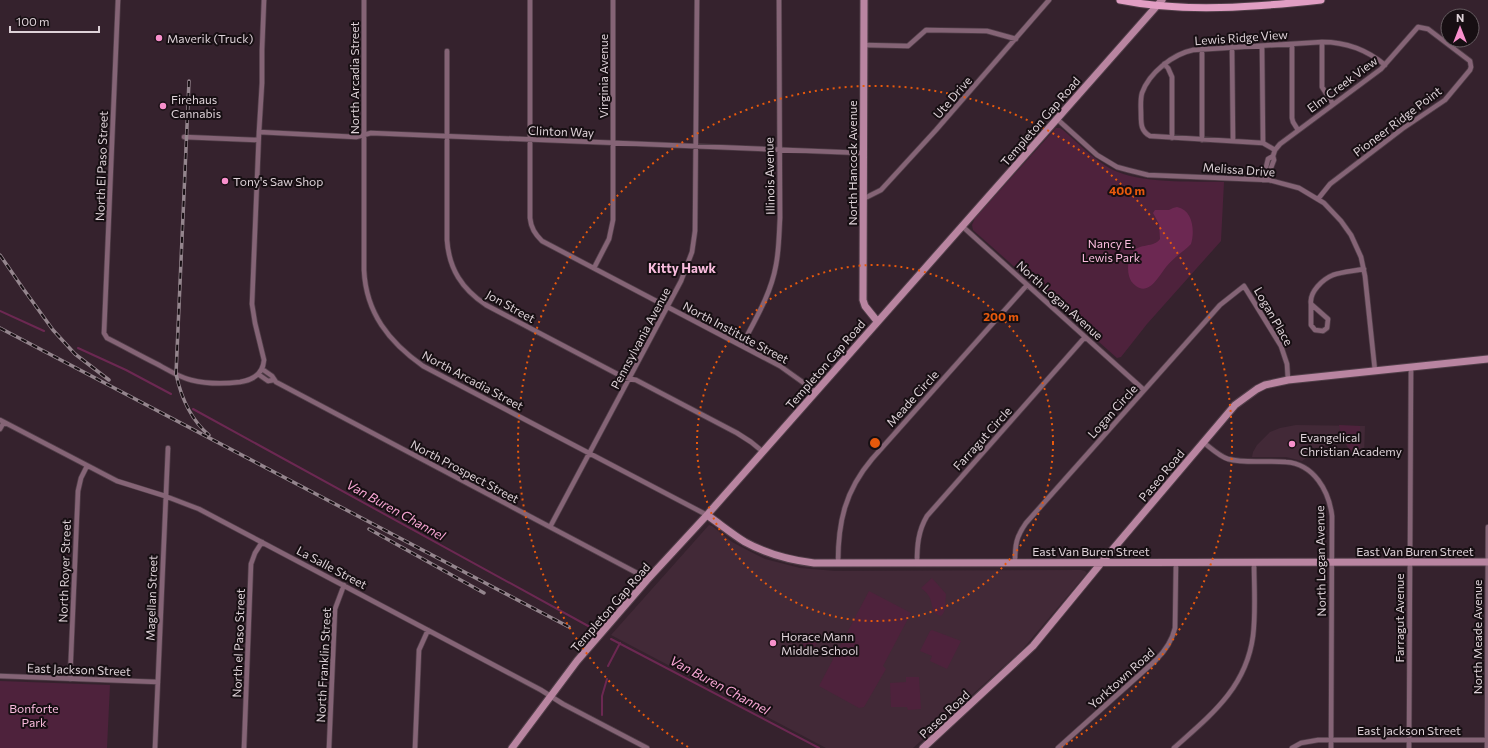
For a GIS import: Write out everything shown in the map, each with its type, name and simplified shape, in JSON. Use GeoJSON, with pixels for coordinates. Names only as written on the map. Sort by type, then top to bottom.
{"type":"FeatureCollection","features":[{"type":"Feature","properties":{"kind":"main road"},"geometry":{"type":"LineString","coordinates":[[1120,0],[1156,6],[1256,6],[1322,0]]}},
{"type":"Feature","properties":{"kind":"street","name":"North El Paso Street"},"geometry":{"type":"LineString","coordinates":[[118,0],[104,333],[107,338],[176,374],[192,380],[210,383],[232,383],[246,381],[258,374]]}},
{"type":"Feature","properties":{"kind":"street"},"geometry":{"type":"LineString","coordinates":[[258,374],[262,369],[264,360],[252,304],[258,140],[262,83],[264,0]]}},
{"type":"Feature","properties":{"kind":"street","name":"North Arcadia Street"},"geometry":{"type":"LineString","coordinates":[[364,0],[364,279],[372,307],[389,337],[405,353],[423,366],[707,515]]}},
{"type":"Feature","properties":{"kind":"street","name":"North Institute Street"},"geometry":{"type":"LineString","coordinates":[[530,0],[530,218],[534,232],[542,241],[780,366],[816,391]]}},
{"type":"Feature","properties":{"kind":"street","name":"Virginia Avenue"},"geometry":{"type":"LineString","coordinates":[[594,268],[609,239],[612,228],[613,0]]}},
{"type":"Feature","properties":{"kind":"street","name":"Pennsylvania Avenue"},"geometry":{"type":"LineString","coordinates":[[550,527],[630,379],[686,271],[694,242],[695,231],[697,0]]}},
{"type":"Feature","properties":{"kind":"street","name":"Illinois Avenue"},"geometry":{"type":"LineString","coordinates":[[742,345],[766,298],[776,266],[780,218],[778,150],[779,0]]}},
{"type":"Feature","properties":{"kind":"street","name":"North Hancock Avenue"},"geometry":{"type":"LineString","coordinates":[[864,0],[862,153],[863,300],[865,306],[877,321]]}},
{"type":"Feature","properties":{"kind":"street","name":"Ute Drive"},"geometry":{"type":"LineString","coordinates":[[863,199],[881,190],[1049,0]]}},
{"type":"Feature","properties":{"kind":"street","name":"Templeton Gap Road"},"geometry":{"type":"LineString","coordinates":[[512,748],[550,695],[647,580],[707,515],[1162,0]]}},
{"type":"Feature","properties":{"kind":"street","name":"Elm Creek View"},"geometry":{"type":"LineString","coordinates":[[1266,180],[1268,159],[1273,156],[1275,150],[1286,138],[1385,65],[1416,29],[1421,27]]}},
{"type":"Feature","properties":{"kind":"street","name":"Pioneer Ridge Point"},"geometry":{"type":"LineString","coordinates":[[1318,199],[1330,184],[1402,129],[1445,100],[1470,70],[1470,61],[1428,29],[1421,27]]}},
{"type":"Feature","properties":{"kind":"street"},"geometry":{"type":"LineString","coordinates":[[864,45],[908,46],[926,30],[986,31],[1016,39]]}},
{"type":"Feature","properties":{"kind":"street"},"geometry":{"type":"LineString","coordinates":[[1322,42],[1322,87],[1333,104]]}},
{"type":"Feature","properties":{"kind":"street","name":"Lewis Ridge View"},"geometry":{"type":"LineString","coordinates":[[1275,150],[1263,143],[1150,136],[1143,131],[1141,123],[1141,97],[1143,91],[1150,79],[1164,64],[1178,54],[1202,49],[1322,42],[1339,43],[1357,47],[1385,65]]}},
{"type":"Feature","properties":{"kind":"street"},"geometry":{"type":"LineString","coordinates":[[1292,44],[1292,118],[1298,130]]}},
{"type":"Feature","properties":{"kind":"street"},"geometry":{"type":"LineString","coordinates":[[1262,46],[1263,143]]}},
{"type":"Feature","properties":{"kind":"street"},"geometry":{"type":"LineString","coordinates":[[1232,47],[1233,141]]}},
{"type":"Feature","properties":{"kind":"street"},"geometry":{"type":"LineString","coordinates":[[1202,49],[1202,140]]}},
{"type":"Feature","properties":{"kind":"street","name":"Jon Street"},"geometry":{"type":"LineString","coordinates":[[447,51],[447,248],[450,262],[461,282],[472,294],[486,305],[623,377],[637,380],[737,433],[762,451]]}},
{"type":"Feature","properties":{"kind":"street"},"geometry":{"type":"LineString","coordinates":[[1164,64],[1168,68],[1172,77],[1172,138]]}},
{"type":"Feature","properties":{"kind":"street","name":"Melissa Drive"},"geometry":{"type":"LineString","coordinates":[[1057,119],[1098,155],[1117,167],[1148,175],[1266,180],[1299,188],[1318,199],[1333,212],[1351,235],[1361,257],[1364,269],[1375,371]]}},
{"type":"Feature","properties":{"kind":"street","name":"Clinton Way"},"geometry":{"type":"LineString","coordinates":[[259,132],[356,137],[371,133],[862,153]]}},
{"type":"Feature","properties":{"kind":"street"},"geometry":{"type":"LineString","coordinates":[[184,137],[258,140]]}},
{"type":"Feature","properties":{"kind":"street","name":"North Logan Avenue"},"geometry":{"type":"LineString","coordinates":[[962,226],[1144,390]]}},
{"type":"Feature","properties":{"kind":"street"},"geometry":{"type":"LineString","coordinates":[[1311,304],[1328,319],[1327,328],[1323,331],[1315,330],[1311,325],[1311,304],[1311,297],[1317,287],[1332,275],[1364,269]]}},
{"type":"Feature","properties":{"kind":"street","name":"Meade Circle"},"geometry":{"type":"LineString","coordinates":[[838,563],[839,536],[843,513],[846,500],[857,479],[872,459],[1027,285]]}},
{"type":"Feature","properties":{"kind":"street","name":"Logan Place"},"geometry":{"type":"LineString","coordinates":[[1244,286],[1281,346],[1287,364],[1288,380]]}},
{"type":"Feature","properties":{"kind":"street","name":"Logan Circle"},"geometry":{"type":"LineString","coordinates":[[1015,562],[1016,542],[1018,535],[1026,523],[1220,305],[1244,286]]}},
{"type":"Feature","properties":{"kind":"street","name":"Farragut Circle"},"geometry":{"type":"LineString","coordinates":[[917,563],[918,537],[922,524],[927,516],[1085,337]]}},
{"type":"Feature","properties":{"kind":"street","name":"Paseo Road"},"geometry":{"type":"LineString","coordinates":[[923,748],[1027,652],[1203,442],[1235,405],[1249,394],[1265,386],[1288,380],[1488,359]]}},
{"type":"Feature","properties":{"kind":"street","name":"Farragut Avenue"},"geometry":{"type":"LineString","coordinates":[[1409,748],[1410,367]]}},
{"type":"Feature","properties":{"kind":"street","name":"North Prospect Street"},"geometry":{"type":"LineString","coordinates":[[262,369],[272,376],[274,380],[637,573],[647,580]]}},
{"type":"Feature","properties":{"kind":"street","name":"North Prospect Street"},"geometry":{"type":"LineString","coordinates":[[258,374],[268,381],[274,380]]}},
{"type":"Feature","properties":{"kind":"street"},"geometry":{"type":"LineString","coordinates":[[0,429],[2,421]]}},
{"type":"Feature","properties":{"kind":"street","name":"La Salle Street"},"geometry":{"type":"LineString","coordinates":[[2,421],[117,481],[165,496],[199,509],[647,748]]}},
{"type":"Feature","properties":{"kind":"street","name":"North Logan Avenue"},"geometry":{"type":"LineString","coordinates":[[1203,442],[1221,456],[1228,459],[1244,462],[1291,462],[1302,467],[1316,477],[1326,491],[1332,516],[1330,748]]}},
{"type":"Feature","properties":{"kind":"street","name":"Magellan Street"},"geometry":{"type":"LineString","coordinates":[[155,748],[168,448]]}},
{"type":"Feature","properties":{"kind":"street","name":"North Royer Street"},"geometry":{"type":"LineString","coordinates":[[70,679],[78,491],[81,478],[88,466]]}},
{"type":"Feature","properties":{"kind":"street","name":"East Van Buren Street"},"geometry":{"type":"LineString","coordinates":[[707,515],[744,541],[774,555],[798,561],[838,563],[1487,562]]}},
{"type":"Feature","properties":{"kind":"street","name":"North Meade Avenue"},"geometry":{"type":"LineString","coordinates":[[1487,748],[1488,527]]}},
{"type":"Feature","properties":{"kind":"street","name":"North el Paso Street"},"geometry":{"type":"LineString","coordinates":[[244,748],[251,564],[255,553],[262,542]]}},
{"type":"Feature","properties":{"kind":"street","name":"Yorktown Road"},"geometry":{"type":"LineString","coordinates":[[1058,748],[1156,660],[1167,648],[1174,635],[1175,628],[1176,562]]}},
{"type":"Feature","properties":{"kind":"street"},"geometry":{"type":"LineString","coordinates":[[1174,748],[1218,708],[1236,685],[1241,675],[1249,656],[1253,634],[1254,562]]}},
{"type":"Feature","properties":{"kind":"street","name":"North Franklin Street"},"geometry":{"type":"LineString","coordinates":[[329,748],[335,609],[344,585]]}},
{"type":"Feature","properties":{"kind":"street"},"geometry":{"type":"LineString","coordinates":[[415,748],[419,650],[428,630]]}},
{"type":"Feature","properties":{"kind":"street","name":"East Jackson Street"},"geometry":{"type":"LineString","coordinates":[[0,676],[158,682]]}},
{"type":"Feature","properties":{"kind":"street","name":"East Jackson Street"},"geometry":{"type":"LineString","coordinates":[[1292,748],[1301,743],[1310,741],[1330,740],[1487,740]]}},
{"type":"Feature","properties":{"kind":"shaded area"},"geometry":{"type":"Polygon","coordinates":[[[1177,207],[1186,212],[1192,222],[1193,233],[1191,244],[1169,264],[1153,284],[1145,289],[1136,286],[1131,281],[1128,273],[1129,261],[1133,252],[1139,247],[1154,244],[1160,239],[1159,224],[1153,213],[1155,210],[1169,210],[1177,207]]]}},
{"type":"Feature","properties":{"kind":"shaded area","name":"Evangelical Christian Academy"},"geometry":{"type":"Polygon","coordinates":[[[1296,425],[1365,426],[1364,456],[1353,457],[1339,432],[1328,443],[1302,461],[1286,457],[1252,457],[1257,445],[1270,432],[1280,428],[1296,425]]]}},
{"type":"Feature","properties":{"kind":"shaded area","name":"Horace Mann Middle School"},"geometry":{"type":"Polygon","coordinates":[[[709,525],[732,542],[765,559],[800,568],[835,571],[1081,570],[1087,573],[1022,650],[913,748],[826,748],[611,635],[709,525]]]}},
{"type":"Feature","properties":{"kind":"green space","name":"Nancy E. Lewis Park"},"geometry":{"type":"Polygon","coordinates":[[[1056,128],[1063,130],[1104,165],[1123,174],[1166,181],[1224,182],[1221,241],[1147,324],[1121,357],[1117,358],[973,230],[972,225],[975,218],[1056,128]]]}},
{"type":"Feature","properties":{"kind":"green space"},"geometry":{"type":"Polygon","coordinates":[[[1339,425],[1360,426],[1360,452],[1353,457],[1340,431],[1339,425]]]}},
{"type":"Feature","properties":{"kind":"green space"},"geometry":{"type":"Polygon","coordinates":[[[932,578],[946,594],[945,609],[941,616],[937,615],[933,610],[930,598],[921,588],[932,578]]]}},
{"type":"Feature","properties":{"kind":"green space"},"geometry":{"type":"Polygon","coordinates":[[[869,591],[911,613],[883,666],[886,669],[864,707],[859,708],[819,686],[869,591]]]}},
{"type":"Feature","properties":{"kind":"green space"},"geometry":{"type":"Polygon","coordinates":[[[932,630],[961,641],[947,669],[930,661],[932,656],[920,651],[930,631],[932,630]]]}},
{"type":"Feature","properties":{"kind":"green space"},"geometry":{"type":"Polygon","coordinates":[[[810,632],[820,638],[812,651],[802,646],[810,632]]]}},
{"type":"Feature","properties":{"kind":"green space"},"geometry":{"type":"Polygon","coordinates":[[[906,677],[919,677],[921,709],[908,710],[907,707],[891,707],[890,683],[906,682],[906,677]]]}},
{"type":"Feature","properties":{"kind":"green space","name":"Bonforte Park"},"geometry":{"type":"Polygon","coordinates":[[[0,681],[110,685],[107,748],[0,748],[0,681]]]}},
{"type":"Feature","properties":{"kind":"waterway","name":"Van Buren Channel"},"geometry":{"type":"LineString","coordinates":[[0,311],[44,331]]}},
{"type":"Feature","properties":{"kind":"waterway","name":"Van Buren Channel"},"geometry":{"type":"LineString","coordinates":[[78,348],[126,370],[171,394]]}},
{"type":"Feature","properties":{"kind":"waterway","name":"Van Buren Channel"},"geometry":{"type":"LineString","coordinates":[[193,409],[590,627]]}},
{"type":"Feature","properties":{"kind":"waterway","name":"Van Buren Channel"},"geometry":{"type":"LineString","coordinates":[[611,639],[819,748]]}},
{"type":"Feature","properties":{"kind":"waterway"},"geometry":{"type":"LineString","coordinates":[[608,666],[620,643]]}},
{"type":"Feature","properties":{"kind":"waterway"},"geometry":{"type":"LineString","coordinates":[[602,715],[602,696],[607,679]]}},
{"type":"Feature","properties":{"kind":"railway"},"geometry":{"type":"LineString","coordinates":[[189,81],[176,374],[188,408],[197,422],[209,435]]}},
{"type":"Feature","properties":{"kind":"railway"},"geometry":{"type":"LineString","coordinates":[[0,255],[53,330],[75,354],[109,380]]}},
{"type":"Feature","properties":{"kind":"railway"},"geometry":{"type":"LineString","coordinates":[[0,328],[569,627]]}},
{"type":"Feature","properties":{"kind":"railway"},"geometry":{"type":"LineString","coordinates":[[369,529],[484,593]]}},
{"type":"Feature","properties":{"kind":"place","name":"Maverik (Truck)"},"geometry":{"type":"Point","coordinates":[159,38]}},
{"type":"Feature","properties":{"kind":"place","name":"Firehaus Cannabis"},"geometry":{"type":"Point","coordinates":[163,106]}},
{"type":"Feature","properties":{"kind":"place","name":"Tony's Saw Shop"},"geometry":{"type":"Point","coordinates":[225,181]}},
{"type":"Feature","properties":{"kind":"place","name":"Evangelical Christian Academy"},"geometry":{"type":"Point","coordinates":[1292,444]}},
{"type":"Feature","properties":{"kind":"place","name":"Horace Mann Middle School"},"geometry":{"type":"Point","coordinates":[773,643]}},
{"type":"Feature","properties":{"kind":"district","name":"Kitty Hawk"},"geometry":{"type":"Point","coordinates":[682,268]}}]}
